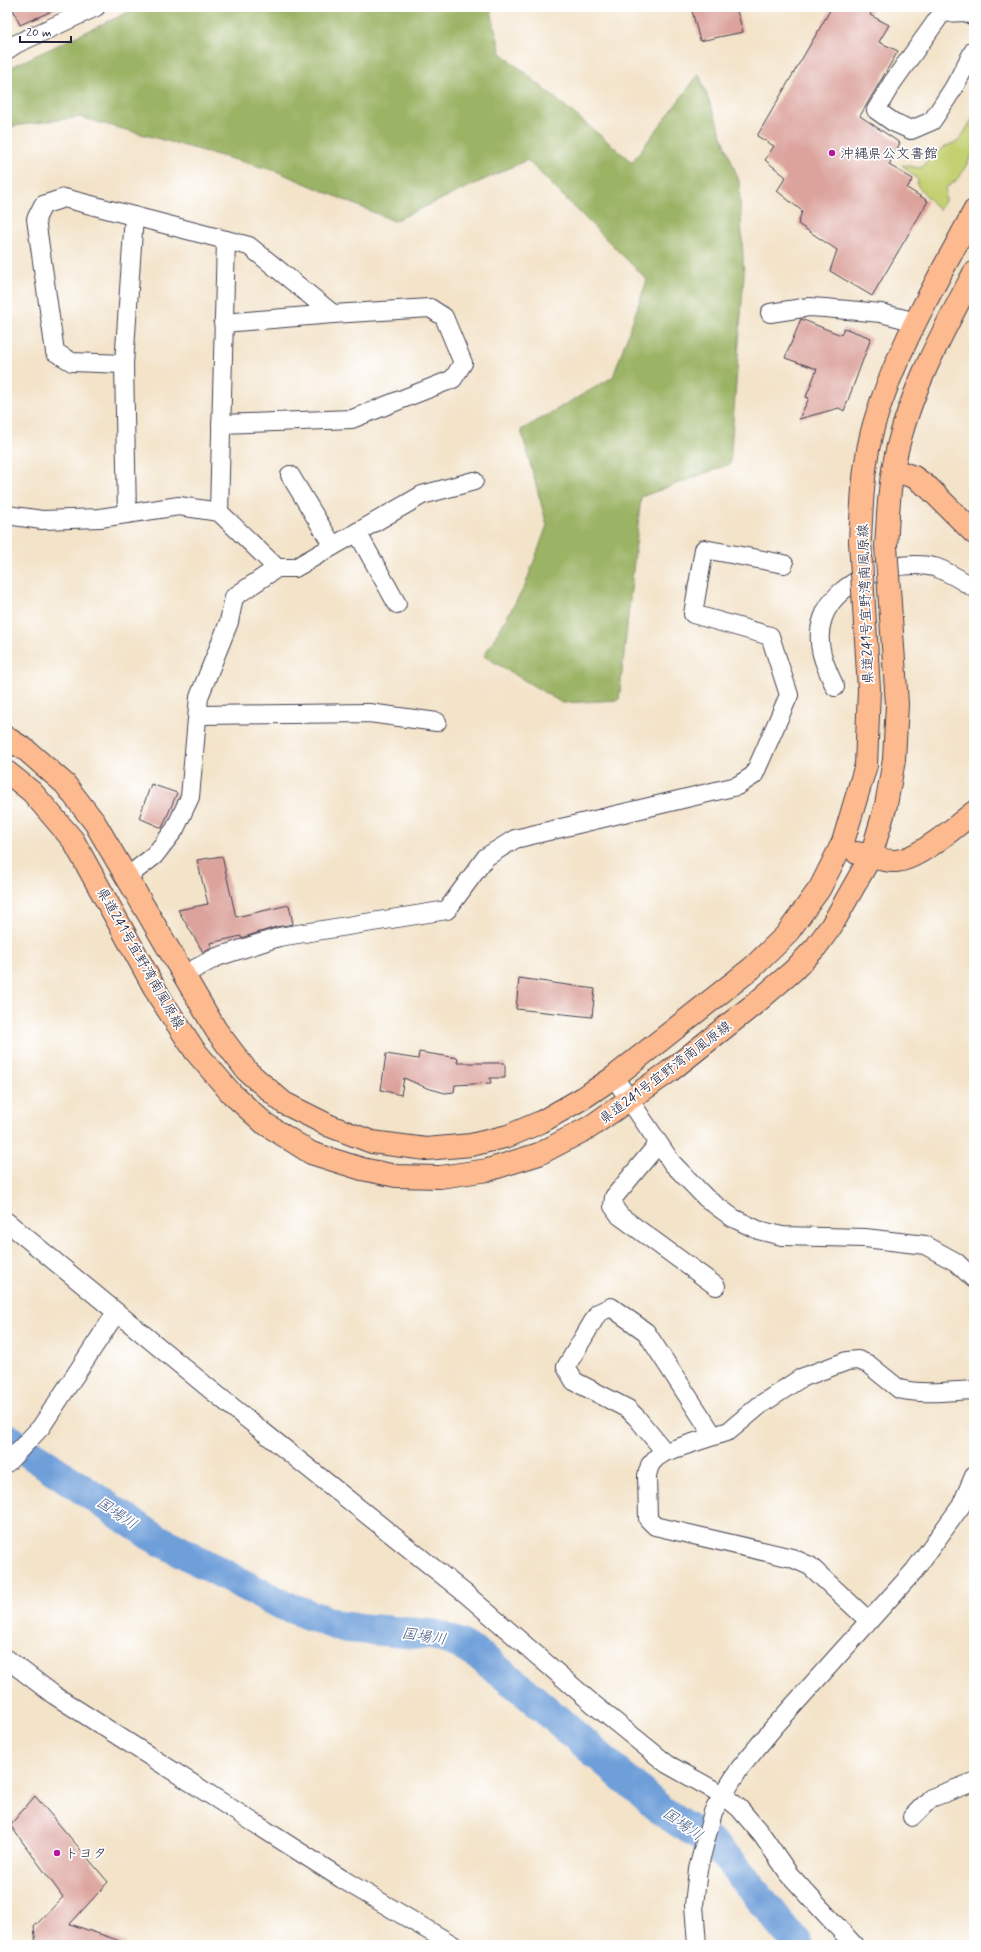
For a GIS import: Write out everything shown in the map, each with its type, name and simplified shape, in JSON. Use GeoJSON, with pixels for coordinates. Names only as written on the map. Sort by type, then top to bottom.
{"type":"FeatureCollection","features":[{"type":"Feature","properties":{"kind":"main road","name":"県道241号宜野湾南風原線"},"geometry":{"type":"LineString","coordinates":[[7,738],[26,750],[64,784],[95,823],[216,1030],[247,1071],[284,1103],[330,1126],[372,1142],[426,1149],[471,1145],[508,1136],[548,1118],[579,1101],[614,1077],[752,968],[786,935],[820,888],[844,842],[866,765],[868,739],[869,690],[860,541],[862,487],[874,425],[896,364],[916,322],[974,211]]}},
{"type":"Feature","properties":{"kind":"main road","name":"県道241号宜野湾南風原線"},"geometry":{"type":"LineString","coordinates":[[7,772],[32,792],[73,840],[160,998],[195,1050],[231,1092],[264,1122],[311,1152],[362,1169],[396,1176],[440,1177],[488,1170],[539,1154],[590,1127],[629,1101],[683,1061],[757,1002],[794,970],[816,947],[832,925],[871,856],[886,805],[894,760],[897,704],[886,546],[893,470],[913,398],[940,337],[974,273]]}},
{"type":"Feature","properties":{"kind":"main road"},"geometry":{"type":"LineString","coordinates":[[893,470],[914,477],[929,488],[974,533]]}},
{"type":"Feature","properties":{"kind":"main road"},"geometry":{"type":"LineString","coordinates":[[840,849],[894,861],[917,855],[974,812]]}},
{"type":"Feature","properties":{"kind":"street"},"geometry":{"type":"LineString","coordinates":[[10,44],[96,7]]}},
{"type":"Feature","properties":{"kind":"street"},"geometry":{"type":"LineString","coordinates":[[974,16],[966,12],[942,13],[892,83],[876,110],[893,122],[911,130],[932,121],[953,89],[974,50]]}},
{"type":"Feature","properties":{"kind":"street"},"geometry":{"type":"LineString","coordinates":[[124,364],[72,362],[56,352],[36,219],[43,205],[64,198],[249,246],[333,314]]}},
{"type":"Feature","properties":{"kind":"street"},"geometry":{"type":"LineString","coordinates":[[127,514],[124,364],[134,216]]}},
{"type":"Feature","properties":{"kind":"street"},"geometry":{"type":"LineString","coordinates":[[219,512],[226,240]]}},
{"type":"Feature","properties":{"kind":"street"},"geometry":{"type":"LineString","coordinates":[[770,313],[810,307],[881,313],[916,322]]}},
{"type":"Feature","properties":{"kind":"street"},"geometry":{"type":"LineString","coordinates":[[221,424],[352,419],[453,379],[463,363],[444,317],[430,308],[224,323]]}},
{"type":"Feature","properties":{"kind":"street"},"geometry":{"type":"LineString","coordinates":[[290,475],[333,546]]}},
{"type":"Feature","properties":{"kind":"street"},"geometry":{"type":"LineString","coordinates":[[127,877],[154,856],[175,829],[190,797],[199,697],[229,622],[234,597],[277,568],[295,568],[422,495],[474,481]]}},
{"type":"Feature","properties":{"kind":"street"},"geometry":{"type":"LineString","coordinates":[[7,515],[42,520],[127,514],[179,506],[219,512],[277,568]]}},
{"type":"Feature","properties":{"kind":"street"},"geometry":{"type":"LineString","coordinates":[[357,532],[397,604]]}},
{"type":"Feature","properties":{"kind":"street"},"geometry":{"type":"LineString","coordinates":[[183,975],[217,957],[279,937],[447,910],[486,857],[515,839],[737,786],[754,775],[789,695],[770,636],[693,614],[704,549],[784,564]]}},
{"type":"Feature","properties":{"kind":"street"},"geometry":{"type":"LineString","coordinates":[[835,687],[822,662],[820,639],[823,617],[836,598],[858,580],[884,569],[906,564],[933,567],[956,576],[974,588]]}},
{"type":"Feature","properties":{"kind":"street"},"geometry":{"type":"LineString","coordinates":[[198,715],[369,713],[437,722]]}},
{"type":"Feature","properties":{"kind":"street"},"geometry":{"type":"LineString","coordinates":[[614,1077],[672,1163],[706,1198],[733,1218],[758,1230],[782,1236],[865,1238],[925,1245],[956,1262],[974,1279]]}},
{"type":"Feature","properties":{"kind":"street"},"geometry":{"type":"LineString","coordinates":[[658,1144],[614,1197],[613,1206],[620,1216],[716,1286]]}},
{"type":"Feature","properties":{"kind":"street"},"geometry":{"type":"LineString","coordinates":[[7,1222],[116,1313],[466,1594],[592,1703],[666,1764],[723,1795],[739,1808],[762,1835],[789,1874],[854,1945]]}},
{"type":"Feature","properties":{"kind":"street"},"geometry":{"type":"LineString","coordinates":[[665,1452],[637,1418],[628,1410],[574,1381],[566,1367],[598,1313],[611,1307],[646,1332],[713,1435]]}},
{"type":"Feature","properties":{"kind":"street"},"geometry":{"type":"LineString","coordinates":[[7,1463],[41,1427],[116,1313]]}},
{"type":"Feature","properties":{"kind":"street"},"geometry":{"type":"LineString","coordinates":[[869,1621],[810,1566],[792,1558],[655,1526],[648,1519],[646,1475],[650,1465],[665,1452],[713,1435],[730,1431],[760,1405],[801,1378],[847,1361],[858,1360],[868,1364],[899,1389],[934,1392],[974,1390]]}},
{"type":"Feature","properties":{"kind":"street"},"geometry":{"type":"LineString","coordinates":[[697,1945],[694,1905],[698,1870],[713,1812],[723,1795],[740,1768],[774,1727],[968,1510],[974,1476]]}},
{"type":"Feature","properties":{"kind":"street"},"geometry":{"type":"LineString","coordinates":[[7,1659],[54,1695],[342,1879],[453,1945]]}},
{"type":"Feature","properties":{"kind":"street"},"geometry":{"type":"LineString","coordinates":[[912,1817],[931,1798],[974,1782]]}},
{"type":"Feature","properties":{"kind":"green space"},"geometry":{"type":"Polygon","coordinates":[[[139,7],[490,7],[501,53],[632,162],[699,74],[739,181],[744,275],[730,464],[641,497],[619,700],[562,703],[484,656],[525,586],[547,525],[521,430],[613,377],[647,280],[527,160],[394,221],[276,171],[79,117],[7,127],[7,69],[139,7]]]}},
{"type":"Feature","properties":{"kind":"green space"},"geometry":{"type":"Polygon","coordinates":[[[974,116],[974,151],[959,178],[946,188],[945,201],[939,210],[917,185],[918,180],[902,165],[921,168],[938,151],[959,141],[974,116]]]}},
{"type":"Feature","properties":{"kind":"building"},"geometry":{"type":"Polygon","coordinates":[[[12,7],[61,7],[20,25],[12,7]]]}},
{"type":"Feature","properties":{"kind":"building"},"geometry":{"type":"Polygon","coordinates":[[[691,7],[736,7],[743,32],[700,41],[691,7]]]}},
{"type":"Feature","properties":{"kind":"building","name":"沖縄県公文書館"},"geometry":{"type":"Polygon","coordinates":[[[832,7],[874,7],[870,15],[889,25],[879,42],[898,51],[860,116],[900,143],[889,165],[913,179],[907,188],[928,201],[872,296],[830,271],[837,250],[798,224],[802,211],[777,191],[786,177],[765,160],[774,146],[757,136],[832,7]]]}},
{"type":"Feature","properties":{"kind":"building"},"geometry":{"type":"Polygon","coordinates":[[[801,319],[841,335],[844,328],[871,338],[844,411],[839,408],[799,419],[809,398],[806,397],[817,369],[785,358],[801,319]]]}},
{"type":"Feature","properties":{"kind":"building"},"geometry":{"type":"Polygon","coordinates":[[[151,784],[177,793],[162,828],[139,818],[151,784]]]}},
{"type":"Feature","properties":{"kind":"building"},"geometry":{"type":"Polygon","coordinates":[[[222,856],[236,917],[289,905],[293,924],[276,927],[241,938],[241,936],[210,943],[212,948],[203,952],[178,910],[208,904],[197,860],[222,856]]]}},
{"type":"Feature","properties":{"kind":"building"},"geometry":{"type":"Polygon","coordinates":[[[519,978],[595,989],[592,1017],[516,1009],[519,978]]]}},
{"type":"Feature","properties":{"kind":"building"},"geometry":{"type":"Polygon","coordinates":[[[419,1052],[458,1058],[457,1063],[505,1063],[505,1078],[490,1078],[491,1083],[455,1085],[454,1092],[445,1093],[427,1088],[404,1078],[401,1095],[381,1090],[386,1054],[418,1059],[419,1052]]]}},
{"type":"Feature","properties":{"kind":"building","name":"トヨタ"},"geometry":{"type":"Polygon","coordinates":[[[35,1796],[108,1882],[70,1924],[126,1943],[125,1945],[36,1945],[34,1927],[63,1897],[10,1825],[35,1796]]]}},
{"type":"Feature","properties":{"kind":"waterway","name":"国場川"},"geometry":{"type":"LineString","coordinates":[[7,1438],[150,1535],[278,1603],[341,1627],[435,1635],[460,1644],[480,1656],[523,1690],[661,1810],[713,1845],[730,1861],[798,1945]]}},
{"type":"Feature","properties":{"kind":"place","name":"沖縄県公文書館"},"geometry":{"type":"Point","coordinates":[832,153]}},
{"type":"Feature","properties":{"kind":"place","name":"トヨタ"},"geometry":{"type":"Point","coordinates":[57,1853]}}]}
